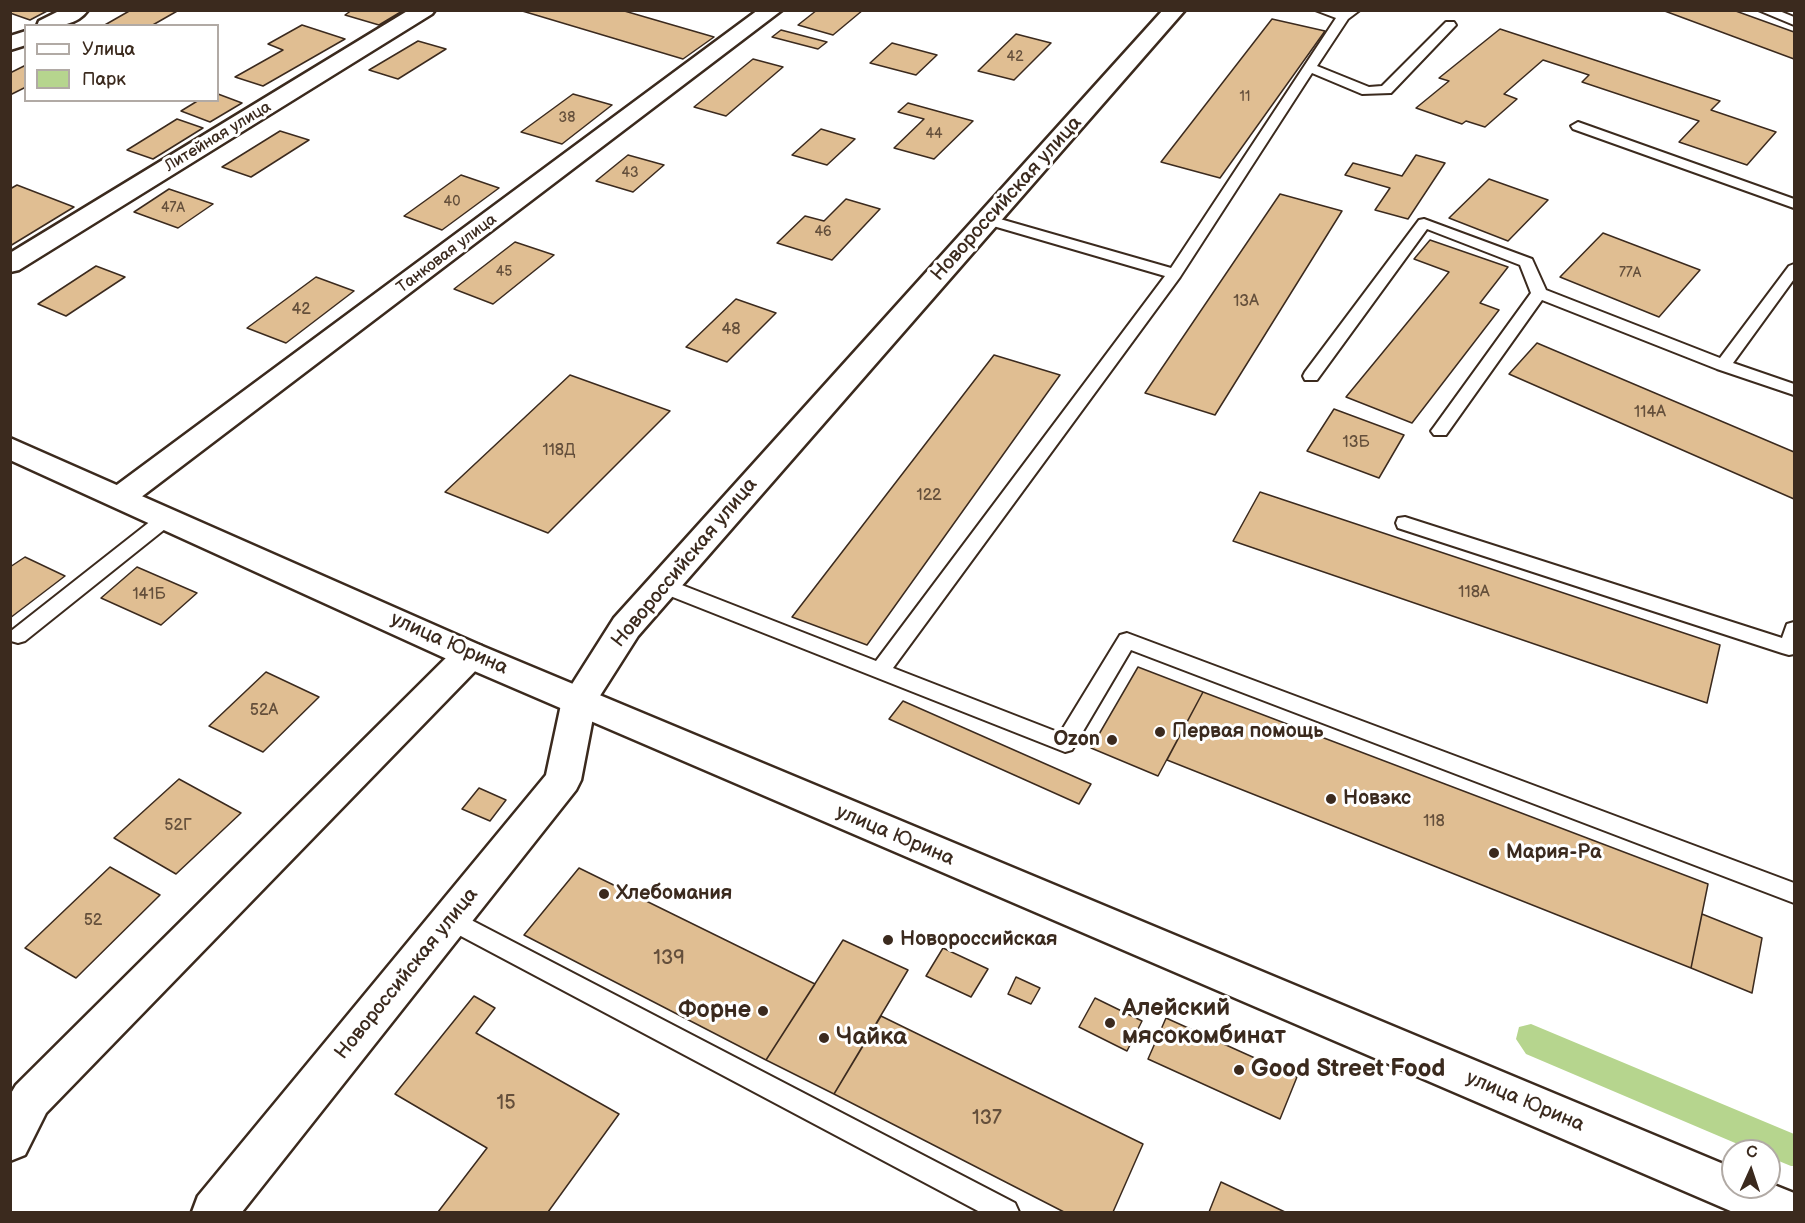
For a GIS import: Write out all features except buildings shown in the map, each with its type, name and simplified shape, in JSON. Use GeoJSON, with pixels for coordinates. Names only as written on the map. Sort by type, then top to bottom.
{"type":"FeatureCollection","features":[{"type":"Feature","properties":{"kind":"street"},"geometry":{"type":"LineString","coordinates":[[51,24],[78,10]]}},
{"type":"Feature","properties":{"kind":"street","name":"Литейная улица"},"geometry":{"type":"LineString","coordinates":[[10,264],[425,10]]}},
{"type":"Feature","properties":{"kind":"street","name":"Танковая улица"},"geometry":{"type":"LineString","coordinates":[[121,497],[772,10]]}},
{"type":"Feature","properties":{"kind":"street","name":"Новороссийская улица"},"geometry":{"type":"LineString","coordinates":[[214,1212],[563,780],[579,700],[626,627],[988,220],[1170,11]]}},
{"type":"Feature","properties":{"kind":"street"},"geometry":{"type":"LineString","coordinates":[[10,44],[24,38]]}},
{"type":"Feature","properties":{"kind":"street","name":"улица Юрина"},"geometry":{"type":"LineString","coordinates":[[10,448],[168,517],[470,655],[1785,1212]]}},
{"type":"Feature","properties":{"kind":"street"},"geometry":{"type":"LineString","coordinates":[[10,1140],[21,1093],[470,655]]}},
{"type":"Feature","properties":{"kind":"lane"},"geometry":{"type":"LineString","coordinates":[[880,671],[1175,274],[1309,67],[1348,13],[1321,10]]}},
{"type":"Feature","properties":{"kind":"lane"},"geometry":{"type":"LineString","coordinates":[[1764,10],[1794,21]]}},
{"type":"Feature","properties":{"kind":"lane"},"geometry":{"type":"LineString","coordinates":[[1309,67],[1367,91],[1386,90],[1450,25]]}},
{"type":"Feature","properties":{"kind":"lane"},"geometry":{"type":"LineString","coordinates":[[1578,126],[1794,204]]}},
{"type":"Feature","properties":{"kind":"lane"},"geometry":{"type":"LineString","coordinates":[[988,220],[1175,274]]}},
{"type":"Feature","properties":{"kind":"lane"},"geometry":{"type":"LineString","coordinates":[[1311,376],[1424,223],[1527,262],[1539,293],[1794,390]]}},
{"type":"Feature","properties":{"kind":"lane"},"geometry":{"type":"LineString","coordinates":[[1723,364],[1794,269]]}},
{"type":"Feature","properties":{"kind":"lane"},"geometry":{"type":"LineString","coordinates":[[1440,431],[1539,293]]}},
{"type":"Feature","properties":{"kind":"lane"},"geometry":{"type":"LineString","coordinates":[[18,636],[168,517]]}},
{"type":"Feature","properties":{"kind":"lane"},"geometry":{"type":"LineString","coordinates":[[1405,523],[1789,648],[1794,629]]}},
{"type":"Feature","properties":{"kind":"lane"},"geometry":{"type":"LineString","coordinates":[[662,585],[1065,744],[1127,640],[1794,893]]}},
{"type":"Feature","properties":{"kind":"lane"},"geometry":{"type":"LineString","coordinates":[[450,920],[1006,1212]]}},
{"type":"Feature","properties":{"kind":"green space"},"geometry":{"type":"Polygon","coordinates":[[[1531,1024],[1794,1134],[1794,1166],[1781,1162],[1781,1139],[1726,1139],[1526,1054],[1516,1039],[1519,1027],[1531,1024]]]}},
{"type":"Feature","properties":{"kind":"place","name":"Первая помощь"},"geometry":{"type":"Point","coordinates":[1160,732]}},
{"type":"Feature","properties":{"kind":"place","name":"Ozon"},"geometry":{"type":"Point","coordinates":[1112,740]}},
{"type":"Feature","properties":{"kind":"place","name":"Новэкс"},"geometry":{"type":"Point","coordinates":[1331,799]}},
{"type":"Feature","properties":{"kind":"place","name":"Мария-Ра"},"geometry":{"type":"Point","coordinates":[1494,853]}},
{"type":"Feature","properties":{"kind":"place","name":"Хлебомания"},"geometry":{"type":"Point","coordinates":[604,894]}},
{"type":"Feature","properties":{"kind":"place","name":"Новороссийская"},"geometry":{"type":"Point","coordinates":[888,940]}},
{"type":"Feature","properties":{"kind":"place","name":"Форне"},"geometry":{"type":"Point","coordinates":[763,1011]}},
{"type":"Feature","properties":{"kind":"place","name":"Алейский мясокомбинат"},"geometry":{"type":"Point","coordinates":[1110,1023]}},
{"type":"Feature","properties":{"kind":"place","name":"Чайка"},"geometry":{"type":"Point","coordinates":[824,1038]}},
{"type":"Feature","properties":{"kind":"place","name":"Good Street Food"},"geometry":{"type":"Point","coordinates":[1239,1070]}}]}
